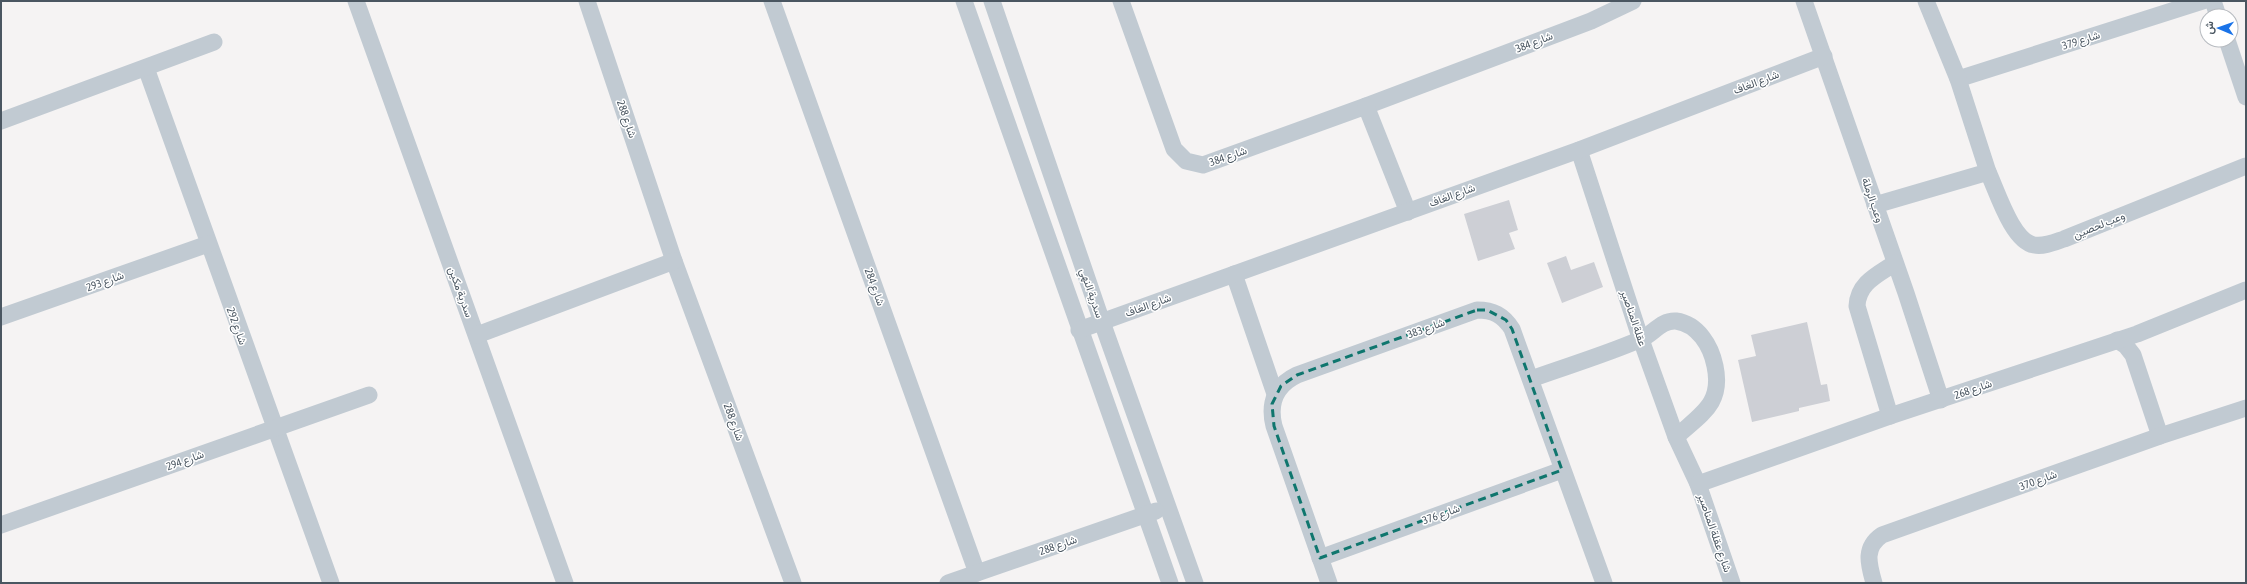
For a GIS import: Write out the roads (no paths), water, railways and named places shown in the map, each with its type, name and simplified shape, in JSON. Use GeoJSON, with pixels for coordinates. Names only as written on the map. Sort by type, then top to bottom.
{"type":"FeatureCollection","features":[{"type":"Feature","properties":{"kind":"street","name":"سدرية مكين"},"geometry":{"type":"LineString","coordinates":[[356,1],[565,583]]}},
{"type":"Feature","properties":{"kind":"street","name":"شارع 288"},"geometry":{"type":"LineString","coordinates":[[587,1],[674,261],[794,583]]}},
{"type":"Feature","properties":{"kind":"street","name":"شارع 284"},"geometry":{"type":"LineString","coordinates":[[772,1],[977,573]]}},
{"type":"Feature","properties":{"kind":"street"},"geometry":{"type":"LineString","coordinates":[[964,1],[1079,330],[1170,583]]}},
{"type":"Feature","properties":{"kind":"street","name":"سدرية النهي"},"geometry":{"type":"LineString","coordinates":[[992,1],[1102,322],[1195,583]]}},
{"type":"Feature","properties":{"kind":"street","name":"شارع 384"},"geometry":{"type":"LineString","coordinates":[[1122,1],[1170,141],[1179,156],[1194,164],[1211,163],[1366,106],[1591,21],[1633,1]]}},
{"type":"Feature","properties":{"kind":"street","name":"وعب الرملة"},"geometry":{"type":"LineString","coordinates":[[1804,1],[1894,263],[1906,293],[1941,400]]}},
{"type":"Feature","properties":{"kind":"street","name":"وعب لحصين"},"geometry":{"type":"LineString","coordinates":[[1926,1],[1958,79],[1988,172],[2015,230],[2023,241],[2035,245],[2049,244],[2064,239],[2246,166]]}},
{"type":"Feature","properties":{"kind":"street","name":"شارع 379"},"geometry":{"type":"LineString","coordinates":[[1958,79],[2204,1]]}},
{"type":"Feature","properties":{"kind":"street"},"geometry":{"type":"LineString","coordinates":[[1,121],[214,42]]}},
{"type":"Feature","properties":{"kind":"street"},"geometry":{"type":"LineString","coordinates":[[2230,48],[2246,97]]}},
{"type":"Feature","properties":{"kind":"street","name":"شارع الغاف"},"geometry":{"type":"LineString","coordinates":[[1079,330],[1579,150],[1824,56]]}},
{"type":"Feature","properties":{"kind":"street","name":"شارع 292"},"geometry":{"type":"LineString","coordinates":[[146,68],[274,428],[331,583]]}},
{"type":"Feature","properties":{"kind":"street"},"geometry":{"type":"LineString","coordinates":[[1366,106],[1408,212]]}},
{"type":"Feature","properties":{"kind":"street","name":"عقلة المناصير"},"geometry":{"type":"LineString","coordinates":[[1579,150],[1641,340],[1676,437],[1698,484]]}},
{"type":"Feature","properties":{"kind":"street"},"geometry":{"type":"LineString","coordinates":[[1875,205],[1988,172]]}},
{"type":"Feature","properties":{"kind":"street","name":"شارع 293"},"geometry":{"type":"LineString","coordinates":[[1,317],[208,244]]}},
{"type":"Feature","properties":{"kind":"street"},"geometry":{"type":"LineString","coordinates":[[477,336],[674,261]]}},
{"type":"Feature","properties":{"kind":"street"},"geometry":{"type":"LineString","coordinates":[[1890,416],[1857,306],[1858,298],[1865,283],[1894,263]]}},
{"type":"Feature","properties":{"kind":"street"},"geometry":{"type":"LineString","coordinates":[[1234,274],[1275,394],[1271,415],[1274,426],[1329,583]]}},
{"type":"Feature","properties":{"kind":"street","name":"شارع 268"},"geometry":{"type":"LineString","coordinates":[[1698,484],[1890,416],[2137,334],[2246,290]]}},
{"type":"Feature","properties":{"kind":"street","name":"شارع 383"},"geometry":{"type":"LineString","coordinates":[[1275,394],[1285,382],[1298,375],[1477,310],[1488,310],[1498,313],[1506,320],[1512,329],[1604,583]]}},
{"type":"Feature","properties":{"kind":"street"},"geometry":{"type":"LineString","coordinates":[[1531,379],[1641,340],[1665,322],[1686,324],[1695,329],[1702,336],[1713,358],[1718,383],[1714,401],[1676,437]]}},
{"type":"Feature","properties":{"kind":"street"},"geometry":{"type":"LineString","coordinates":[[2133,355],[2137,334]]}},
{"type":"Feature","properties":{"kind":"street"},"geometry":{"type":"LineString","coordinates":[[2117,340],[2126,346],[2133,355],[2160,436]]}},
{"type":"Feature","properties":{"kind":"street","name":"شارع 294"},"geometry":{"type":"LineString","coordinates":[[1,525],[369,395]]}},
{"type":"Feature","properties":{"kind":"street","name":"شارع 370"},"geometry":{"type":"LineString","coordinates":[[1874,583],[1868,554],[1873,543],[1882,535],[2160,436],[2246,408]]}},
{"type":"Feature","properties":{"kind":"street","name":"شارع 376"},"geometry":{"type":"LineString","coordinates":[[1320,558],[1562,470]]}},
{"type":"Feature","properties":{"kind":"street","name":"شارع عقلة المناصير"},"geometry":{"type":"LineString","coordinates":[[1698,484],[1732,583]]}},
{"type":"Feature","properties":{"kind":"street","name":"شارع 288"},"geometry":{"type":"LineString","coordinates":[[948,583],[1168,507]]}}]}
